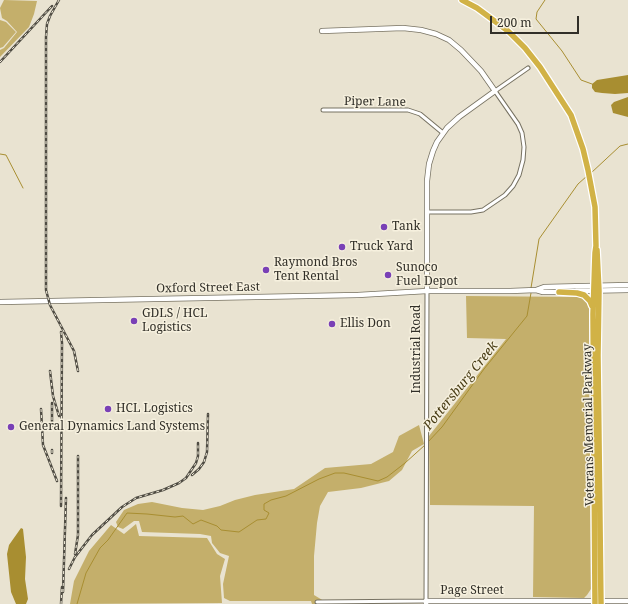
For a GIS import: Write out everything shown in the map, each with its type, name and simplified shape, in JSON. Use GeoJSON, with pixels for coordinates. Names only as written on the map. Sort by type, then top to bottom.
{"type":"FeatureCollection","features":[{"type":"Feature","properties":{"kind":"highway","name":"Veterans Memorial Parkway"},"geometry":{"type":"LineString","coordinates":[[462,0],[477,8],[508,31],[525,48],[540,67],[571,115],[583,149],[588,170],[595,207],[596,246],[598,355],[598,603]]}},
{"type":"Feature","properties":{"kind":"highway","name":"Veterans Memorial Parkway"},"geometry":{"type":"LineString","coordinates":[[596,288],[594,314],[598,603]]}},
{"type":"Feature","properties":{"kind":"highway"},"geometry":{"type":"LineString","coordinates":[[559,292],[577,293],[587,298],[590,301],[594,314]]}},
{"type":"Feature","properties":{"kind":"main road"},"geometry":{"type":"LineString","coordinates":[[322,31],[403,28],[421,30],[436,34],[450,40],[461,50],[480,71],[495,91]]}},
{"type":"Feature","properties":{"kind":"main road","name":"Industrial Road"},"geometry":{"type":"LineString","coordinates":[[427,291],[427,181],[429,164],[435,146],[443,133],[458,117],[495,91]]}},
{"type":"Feature","properties":{"kind":"main road","name":"Oxford Street East"},"geometry":{"type":"LineString","coordinates":[[0,302],[358,295],[427,291],[536,290],[543,292],[559,292],[628,285]]}},
{"type":"Feature","properties":{"kind":"main road","name":"Oxford Street East"},"geometry":{"type":"LineString","coordinates":[[536,290],[544,287],[628,290]]}},
{"type":"Feature","properties":{"kind":"main road","name":"Page Street"},"geometry":{"type":"LineString","coordinates":[[426,602],[598,603],[628,601]]}},
{"type":"Feature","properties":{"kind":"street","name":"Industrial Road"},"geometry":{"type":"LineString","coordinates":[[495,91],[528,68]]}},
{"type":"Feature","properties":{"kind":"street"},"geometry":{"type":"LineString","coordinates":[[428,212],[471,212],[482,210],[505,195],[513,186],[519,175],[523,160],[524,147],[522,133],[518,124],[495,91]]}},
{"type":"Feature","properties":{"kind":"street","name":"Piper Lane"},"geometry":{"type":"LineString","coordinates":[[323,110],[408,110],[420,114],[443,133]]}},
{"type":"Feature","properties":{"kind":"street","name":"Industrial Road"},"geometry":{"type":"LineString","coordinates":[[426,602],[427,291]]}},
{"type":"Feature","properties":{"kind":"street","name":"Page Street"},"geometry":{"type":"LineString","coordinates":[[317,602],[426,602]]}},
{"type":"Feature","properties":{"kind":"shaded area"},"geometry":{"type":"Polygon","coordinates":[[[4,0],[37,1],[29,27],[0,57],[0,50],[4,48],[17,32],[7,21],[2,18],[0,8],[4,0]]]}},
{"type":"Feature","properties":{"kind":"shaded area"},"geometry":{"type":"Polygon","coordinates":[[[0,20],[6,22],[16,32],[3,47],[0,48],[0,20]]]}},
{"type":"Feature","properties":{"kind":"shaded area"},"geometry":{"type":"Polygon","coordinates":[[[628,75],[628,93],[602,93],[595,92],[592,88],[592,84],[597,80],[628,75]]]}},
{"type":"Feature","properties":{"kind":"shaded area"},"geometry":{"type":"Polygon","coordinates":[[[628,97],[628,117],[613,113],[611,105],[614,102],[628,97]]]}},
{"type":"Feature","properties":{"kind":"shaded area"},"geometry":{"type":"Polygon","coordinates":[[[466,296],[578,297],[586,300],[589,305],[591,589],[584,598],[533,597],[534,506],[430,505],[429,436],[506,339],[467,338],[466,296]]]}},
{"type":"Feature","properties":{"kind":"shaded area"},"geometry":{"type":"Polygon","coordinates":[[[419,425],[424,444],[412,451],[402,470],[389,481],[361,488],[328,492],[320,506],[314,556],[314,595],[329,604],[312,604],[311,601],[230,601],[224,598],[223,584],[229,556],[220,553],[212,543],[211,536],[200,534],[142,532],[139,521],[134,521],[123,529],[118,527],[116,522],[124,510],[138,504],[152,502],[182,508],[203,510],[255,495],[294,489],[325,468],[371,464],[393,452],[399,436],[419,425]]]}},
{"type":"Feature","properties":{"kind":"shaded area"},"geometry":{"type":"Polygon","coordinates":[[[136,524],[139,536],[207,538],[217,554],[225,559],[220,576],[222,603],[70,604],[74,581],[89,551],[111,525],[124,534],[136,524]]]}},
{"type":"Feature","properties":{"kind":"shaded area"},"geometry":{"type":"Polygon","coordinates":[[[21,528],[23,529],[26,557],[25,579],[28,599],[26,604],[16,604],[11,592],[7,554],[9,545],[21,528]]]}},
{"type":"Feature","properties":{"kind":"waterway"},"geometry":{"type":"LineString","coordinates":[[545,0],[537,12],[536,19],[562,51],[581,80],[592,84]]}},
{"type":"Feature","properties":{"kind":"waterway","name":"Pottersburg Creek"},"geometry":{"type":"LineString","coordinates":[[591,173],[620,146],[628,144]]}},
{"type":"Feature","properties":{"kind":"waterway"},"geometry":{"type":"LineString","coordinates":[[0,154],[6,155],[23,188]]}},
{"type":"Feature","properties":{"kind":"waterway","name":"Pottersburg Creek"},"geometry":{"type":"LineString","coordinates":[[531,288],[539,239],[578,184],[587,176]]}},
{"type":"Feature","properties":{"kind":"waterway","name":"Pottersburg Creek"},"geometry":{"type":"LineString","coordinates":[[427,443],[442,427],[484,369],[527,316],[531,293]]}},
{"type":"Feature","properties":{"kind":"waterway","name":"Pottersburg Creek"},"geometry":{"type":"LineString","coordinates":[[77,604],[86,573],[100,548],[108,540],[127,513],[175,517],[183,516],[193,524],[201,520],[217,526],[221,530],[239,532],[257,520],[266,519],[269,513],[264,510],[264,504],[271,500],[286,496],[319,479],[335,473],[344,473],[378,481],[387,477],[425,445]]}},
{"type":"Feature","properties":{"kind":"railway"},"geometry":{"type":"LineString","coordinates":[[59,0],[47,24],[46,37],[46,290],[50,305],[74,351],[78,371]]}},
{"type":"Feature","properties":{"kind":"railway"},"geometry":{"type":"LineString","coordinates":[[0,62],[52,6]]}},
{"type":"Feature","properties":{"kind":"railway"},"geometry":{"type":"LineString","coordinates":[[61,332],[61,506]]}},
{"type":"Feature","properties":{"kind":"railway"},"geometry":{"type":"LineString","coordinates":[[50,371],[53,396],[59,416]]}},
{"type":"Feature","properties":{"kind":"railway"},"geometry":{"type":"LineString","coordinates":[[52,403],[52,426]]}},
{"type":"Feature","properties":{"kind":"railway"},"geometry":{"type":"LineString","coordinates":[[41,409],[43,445],[57,481]]}},
{"type":"Feature","properties":{"kind":"railway"},"geometry":{"type":"LineString","coordinates":[[192,475],[204,462],[207,452],[208,414]]}},
{"type":"Feature","properties":{"kind":"railway"},"geometry":{"type":"LineString","coordinates":[[69,569],[75,557],[92,535],[122,507],[136,498],[163,490],[186,478],[196,463],[198,456],[198,443]]}},
{"type":"Feature","properties":{"kind":"railway"},"geometry":{"type":"LineString","coordinates":[[75,554],[78,535],[78,456]]}},
{"type":"Feature","properties":{"kind":"railway"},"geometry":{"type":"LineString","coordinates":[[63,592],[66,498]]}},
{"type":"Feature","properties":{"kind":"railway"},"geometry":{"type":"LineString","coordinates":[[61,604],[62,587]]}},
{"type":"Feature","properties":{"kind":"place","name":"Tank"},"geometry":{"type":"Point","coordinates":[384,227]}},
{"type":"Feature","properties":{"kind":"place","name":"Truck Yard"},"geometry":{"type":"Point","coordinates":[342,247]}},
{"type":"Feature","properties":{"kind":"place","name":"Raymond Bros Tent Rental"},"geometry":{"type":"Point","coordinates":[266,270]}},
{"type":"Feature","properties":{"kind":"place","name":"Sunoco Fuel Depot"},"geometry":{"type":"Point","coordinates":[388,275]}},
{"type":"Feature","properties":{"kind":"place","name":"GDLS / HCL Logistics"},"geometry":{"type":"Point","coordinates":[134,321]}},
{"type":"Feature","properties":{"kind":"place","name":"Ellis Don"},"geometry":{"type":"Point","coordinates":[332,324]}},
{"type":"Feature","properties":{"kind":"place","name":"HCL Logistics"},"geometry":{"type":"Point","coordinates":[108,409]}},
{"type":"Feature","properties":{"kind":"place","name":"General Dynamics Land Systems"},"geometry":{"type":"Point","coordinates":[11,427]}}]}
